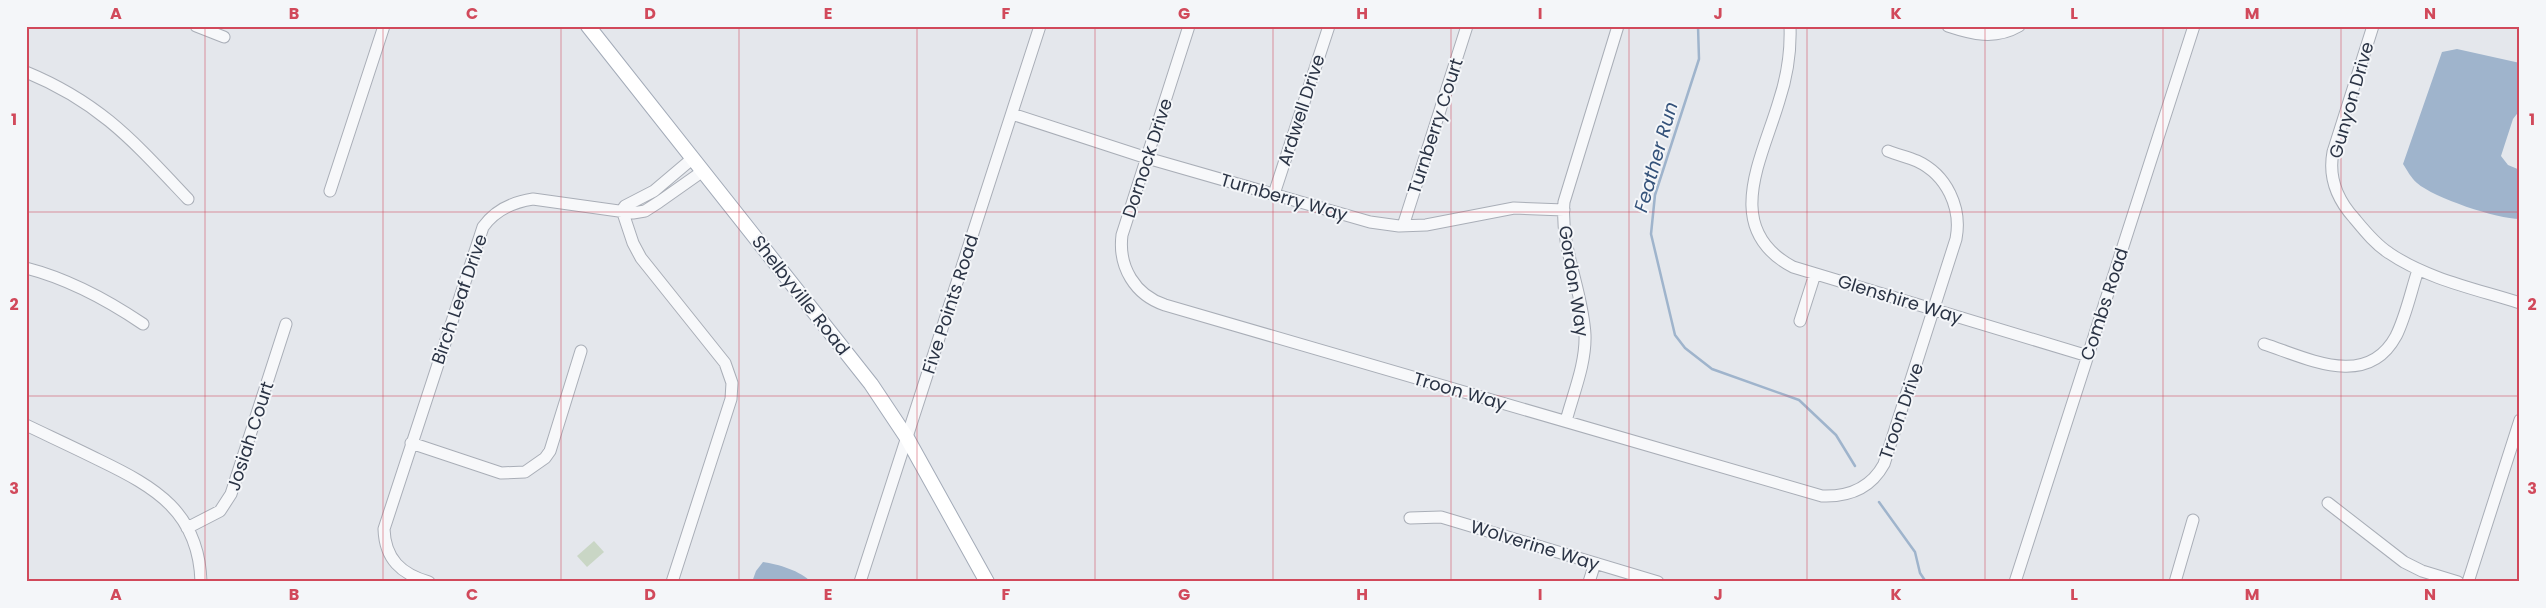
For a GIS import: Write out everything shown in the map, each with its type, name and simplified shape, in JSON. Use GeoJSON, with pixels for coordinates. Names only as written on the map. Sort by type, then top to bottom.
{"type":"FeatureCollection","features":[{"type":"Feature","properties":{"kind":"main road","name":"Shelbyville Road"},"geometry":{"type":"LineString","coordinates":[[588,26],[871,384],[907,438],[987,582]]}},
{"type":"Feature","properties":{"kind":"street"},"geometry":{"type":"LineString","coordinates":[[196,26],[224,37]]}},
{"type":"Feature","properties":{"kind":"street"},"geometry":{"type":"LineString","coordinates":[[330,191],[384,26]]}},
{"type":"Feature","properties":{"kind":"street","name":"Five Points Road"},"geometry":{"type":"LineString","coordinates":[[860,582],[1040,26]]}},
{"type":"Feature","properties":{"kind":"street","name":"Dornock Drive"},"geometry":{"type":"LineString","coordinates":[[1137,288],[1123,263],[1121,244],[1189,26]]}},
{"type":"Feature","properties":{"kind":"street","name":"Ardwell Drive"},"geometry":{"type":"LineString","coordinates":[[1274,194],[1329,26]]}},
{"type":"Feature","properties":{"kind":"street","name":"Turnberry Court"},"geometry":{"type":"LineString","coordinates":[[1403,226],[1467,26]]}},
{"type":"Feature","properties":{"kind":"street","name":"Gordon Way"},"geometry":{"type":"LineString","coordinates":[[1566,421],[1582,361],[1585,335],[1565,231],[1564,210],[1566,193],[1618,26]]}},
{"type":"Feature","properties":{"kind":"street","name":"Glenshire Way"},"geometry":{"type":"LineString","coordinates":[[1790,26],[1785,81],[1754,179],[1750,199],[1755,227],[1766,246],[1785,263],[1815,274],[2088,356]]}},
{"type":"Feature","properties":{"kind":"street"},"geometry":{"type":"LineString","coordinates":[[1948,26],[1969,33],[1990,35],[2006,32],[2019,26]]}},
{"type":"Feature","properties":{"kind":"street","name":"Combs Road"},"geometry":{"type":"LineString","coordinates":[[2015,582],[2194,26]]}},
{"type":"Feature","properties":{"kind":"street","name":"Gunyon Drive"},"geometry":{"type":"LineString","coordinates":[[2373,26],[2334,148],[2331,165],[2333,182],[2345,209],[2370,237],[2389,253],[2418,270],[2520,303]]}},
{"type":"Feature","properties":{"kind":"street"},"geometry":{"type":"LineString","coordinates":[[26,72],[66,90],[112,121],[188,199]]}},
{"type":"Feature","properties":{"kind":"street","name":"Turnberry Way"},"geometry":{"type":"LineString","coordinates":[[1012,114],[1147,158],[1370,222],[1403,226],[1440,223],[1514,208],[1564,210]]}},
{"type":"Feature","properties":{"kind":"street","name":"Troon Drive"},"geometry":{"type":"LineString","coordinates":[[1786,486],[1818,496],[1836,497],[1857,491],[1877,475],[1887,456],[1956,239],[1958,223],[1955,207],[1945,185],[1934,172],[1917,161],[1888,151]]}},
{"type":"Feature","properties":{"kind":"street"},"geometry":{"type":"LineString","coordinates":[[672,582],[730,399],[732,383],[725,363],[637,251],[623,208],[654,191],[693,158]]}},
{"type":"Feature","properties":{"kind":"street","name":"Birch Leaf Drive"},"geometry":{"type":"LineString","coordinates":[[429,582],[418,579],[398,568],[388,553],[384,537],[385,524],[481,231],[491,217],[513,204],[533,199],[623,208],[633,213],[645,211],[703,171]]}},
{"type":"Feature","properties":{"kind":"street"},"geometry":{"type":"LineString","coordinates":[[26,268],[58,277],[91,292],[142,324]]}},
{"type":"Feature","properties":{"kind":"street"},"geometry":{"type":"LineString","coordinates":[[2264,344],[2330,365],[2354,367],[2366,362],[2387,348],[2396,334],[2418,270]]}},
{"type":"Feature","properties":{"kind":"street"},"geometry":{"type":"LineString","coordinates":[[1800,321],[1815,274]]}},
{"type":"Feature","properties":{"kind":"street","name":"Troon Way"},"geometry":{"type":"LineString","coordinates":[[1137,288],[1153,300],[1165,305],[1786,486]]}},
{"type":"Feature","properties":{"kind":"street","name":"Josiah Court"},"geometry":{"type":"LineString","coordinates":[[187,528],[220,511],[232,494],[286,324]]}},
{"type":"Feature","properties":{"kind":"street"},"geometry":{"type":"LineString","coordinates":[[411,443],[501,473],[515,474],[534,468],[550,452],[581,350]]}},
{"type":"Feature","properties":{"kind":"street"},"geometry":{"type":"LineString","coordinates":[[2468,582],[2520,420]]}},
{"type":"Feature","properties":{"kind":"street"},"geometry":{"type":"LineString","coordinates":[[26,425],[147,484],[172,505],[187,528],[198,556],[201,582]]}},
{"type":"Feature","properties":{"kind":"street"},"geometry":{"type":"LineString","coordinates":[[2328,503],[2404,562],[2422,571],[2458,582]]}},
{"type":"Feature","properties":{"kind":"street","name":"Wolverine Way"},"geometry":{"type":"LineString","coordinates":[[1410,518],[1441,517],[1658,582]]}},
{"type":"Feature","properties":{"kind":"street"},"geometry":{"type":"LineString","coordinates":[[2175,582],[2193,520]]}},
{"type":"Feature","properties":{"kind":"street"},"geometry":{"type":"LineString","coordinates":[[1589,582],[1595,563]]}},
{"type":"Feature","properties":{"kind":"green space"},"geometry":{"type":"Polygon","coordinates":[[[594,541],[604,552],[587,567],[577,556],[594,541]]]}},
{"type":"Feature","properties":{"kind":"water"},"geometry":{"type":"Polygon","coordinates":[[[2457,49],[2520,63],[2520,110],[2513,119],[2501,156],[2508,165],[2520,170],[2520,219],[2482,212],[2437,195],[2417,183],[2403,164],[2442,52],[2457,49]]]}},
{"type":"Feature","properties":{"kind":"water"},"geometry":{"type":"Polygon","coordinates":[[[763,562],[789,569],[811,582],[752,582],[756,571],[763,562]]]}},
{"type":"Feature","properties":{"kind":"waterway","name":"Feather Run"},"geometry":{"type":"LineString","coordinates":[[1698,26],[1699,59],[1655,195],[1651,234],[1675,335],[1685,348],[1712,369],[1799,400],[1836,435],[1855,466]]}},
{"type":"Feature","properties":{"kind":"waterway","name":"Feather Run"},"geometry":{"type":"LineString","coordinates":[[1879,502],[1915,552],[1920,573],[1926,582]]}}]}
